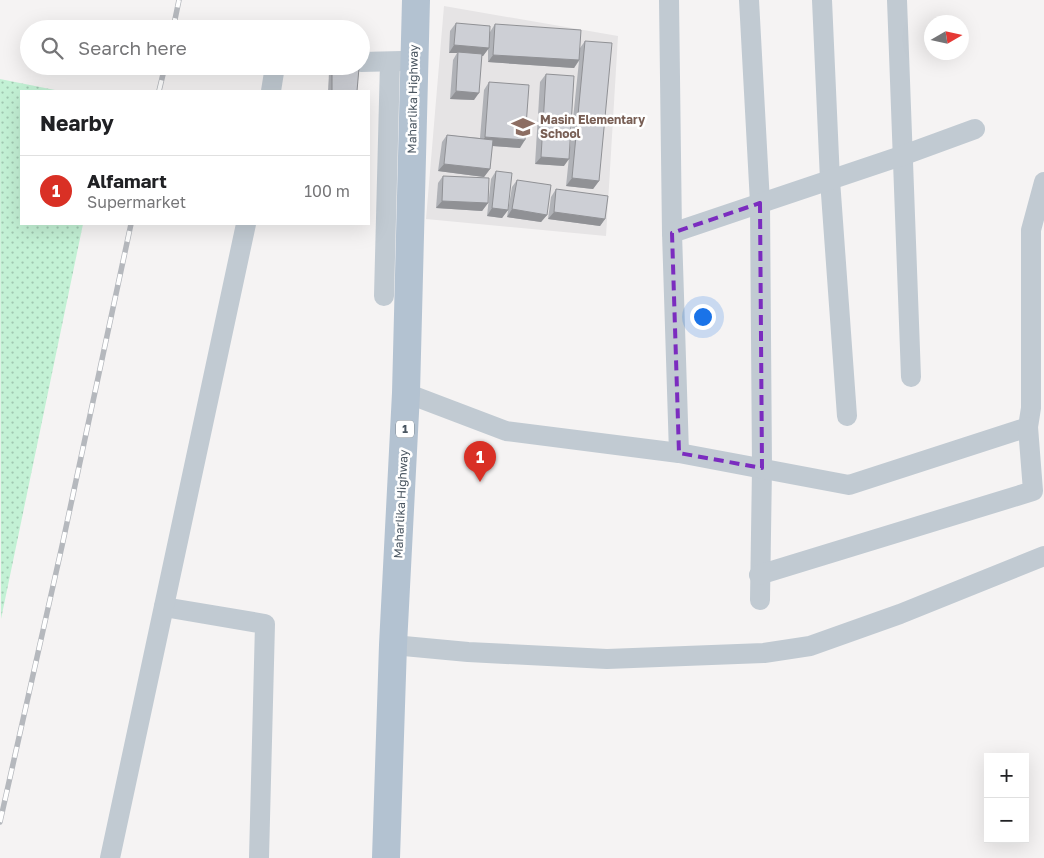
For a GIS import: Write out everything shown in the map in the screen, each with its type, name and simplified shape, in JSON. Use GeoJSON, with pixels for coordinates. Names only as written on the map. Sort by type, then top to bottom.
{"type":"FeatureCollection","features":[{"type":"Feature","properties":{"kind":"main road","name":"Maharlika Highway"},"geometry":{"type":"LineString","coordinates":[[386,858],[393,645],[406,393],[402,61],[416,0]]}},
{"type":"Feature","properties":{"kind":"street"},"geometry":{"type":"LineString","coordinates":[[669,0],[672,234],[678,453]]}},
{"type":"Feature","properties":{"kind":"street"},"geometry":{"type":"LineString","coordinates":[[748,0],[760,203],[762,468],[760,600]]}},
{"type":"Feature","properties":{"kind":"street"},"geometry":{"type":"LineString","coordinates":[[822,0],[830,180],[847,416]]}},
{"type":"Feature","properties":{"kind":"street"},"geometry":{"type":"LineString","coordinates":[[897,0],[911,377]]}},
{"type":"Feature","properties":{"kind":"street"},"geometry":{"type":"LineString","coordinates":[[370,62],[402,61],[384,296]]}},
{"type":"Feature","properties":{"kind":"street"},"geometry":{"type":"LineString","coordinates":[[271,90],[274,75]]}},
{"type":"Feature","properties":{"kind":"street"},"geometry":{"type":"LineString","coordinates":[[672,234],[975,129]]}},
{"type":"Feature","properties":{"kind":"street"},"geometry":{"type":"LineString","coordinates":[[759,575],[1033,491],[1028,427],[1031,408],[1031,230],[1044,182]]}},
{"type":"Feature","properties":{"kind":"street"},"geometry":{"type":"LineString","coordinates":[[110,858],[246,225]]}},
{"type":"Feature","properties":{"kind":"street"},"geometry":{"type":"LineString","coordinates":[[406,393],[506,432],[678,453],[850,485],[1028,427]]}},
{"type":"Feature","properties":{"kind":"street"},"geometry":{"type":"LineString","coordinates":[[393,645],[468,652],[606,659],[764,653],[810,646],[900,614],[1044,556]]}},
{"type":"Feature","properties":{"kind":"street"},"geometry":{"type":"LineString","coordinates":[[164,607],[265,624],[259,858]]}},
{"type":"Feature","properties":{"kind":"highlighted area"},"geometry":{"type":"Polygon","coordinates":[[[760,203],[762,468],[679,453],[672,233],[760,203]]]}},
{"type":"Feature","properties":{"kind":"shaded area","name":"Masin Elementary School"},"geometry":{"type":"Polygon","coordinates":[[[444,6],[618,36],[606,236],[426,219],[444,6]]]}},
{"type":"Feature","properties":{"kind":"green space"},"geometry":{"type":"Polygon","coordinates":[[[0,79],[55,90],[20,90],[20,225],[83,225],[1,619],[0,79]]]}},
{"type":"Feature","properties":{"kind":"building"},"geometry":{"type":"Polygon","coordinates":[[[456,23],[490,26],[489,48],[454,45],[456,23]]]}},
{"type":"Feature","properties":{"kind":"building"},"geometry":{"type":"Polygon","coordinates":[[[495,24],[581,30],[579,60],[493,55],[495,24]]]}},
{"type":"Feature","properties":{"kind":"building"},"geometry":{"type":"Polygon","coordinates":[[[585,41],[612,43],[599,181],[572,178],[585,41]]]}},
{"type":"Feature","properties":{"kind":"building"},"geometry":{"type":"Polygon","coordinates":[[[458,52],[482,54],[479,93],[456,91],[458,52]]]}},
{"type":"Feature","properties":{"kind":"building"},"geometry":{"type":"Polygon","coordinates":[[[546,74],[574,76],[569,159],[541,157],[546,74]]]}},
{"type":"Feature","properties":{"kind":"building"},"geometry":{"type":"Polygon","coordinates":[[[332,75],[358,75],[357,90],[332,90],[332,75]]]}},
{"type":"Feature","properties":{"kind":"building"},"geometry":{"type":"Polygon","coordinates":[[[489,82],[529,85],[525,140],[485,137],[489,82]]]}},
{"type":"Feature","properties":{"kind":"building"},"geometry":{"type":"Polygon","coordinates":[[[447,135],[493,140],[490,169],[444,164],[447,135]]]}},
{"type":"Feature","properties":{"kind":"building"},"geometry":{"type":"Polygon","coordinates":[[[496,171],[512,173],[508,210],[492,208],[496,171]]]}},
{"type":"Feature","properties":{"kind":"building"},"geometry":{"type":"Polygon","coordinates":[[[443,176],[489,178],[488,203],[442,201],[443,176]]]}},
{"type":"Feature","properties":{"kind":"building"},"geometry":{"type":"Polygon","coordinates":[[[517,180],[551,185],[547,215],[512,209],[517,180]]]}},
{"type":"Feature","properties":{"kind":"building"},"geometry":{"type":"Polygon","coordinates":[[[556,189],[608,196],[605,219],[554,212],[556,189]]]}},
{"type":"Feature","properties":{"kind":"railway"},"geometry":{"type":"LineString","coordinates":[[175,20],[179,0]]}},
{"type":"Feature","properties":{"kind":"railway"},"geometry":{"type":"LineString","coordinates":[[159,90],[163,75]]}},
{"type":"Feature","properties":{"kind":"railway"},"geometry":{"type":"LineString","coordinates":[[0,822],[62,546],[131,225]]}},
{"type":"Feature","properties":{"kind":"place","name":"Masin Elementary School"},"geometry":{"type":"Point","coordinates":[523,127]}},
{"type":"Feature","properties":{"kind":"place","name":"Alfamart"},"geometry":{"type":"Point","coordinates":[480,482]}}]}
